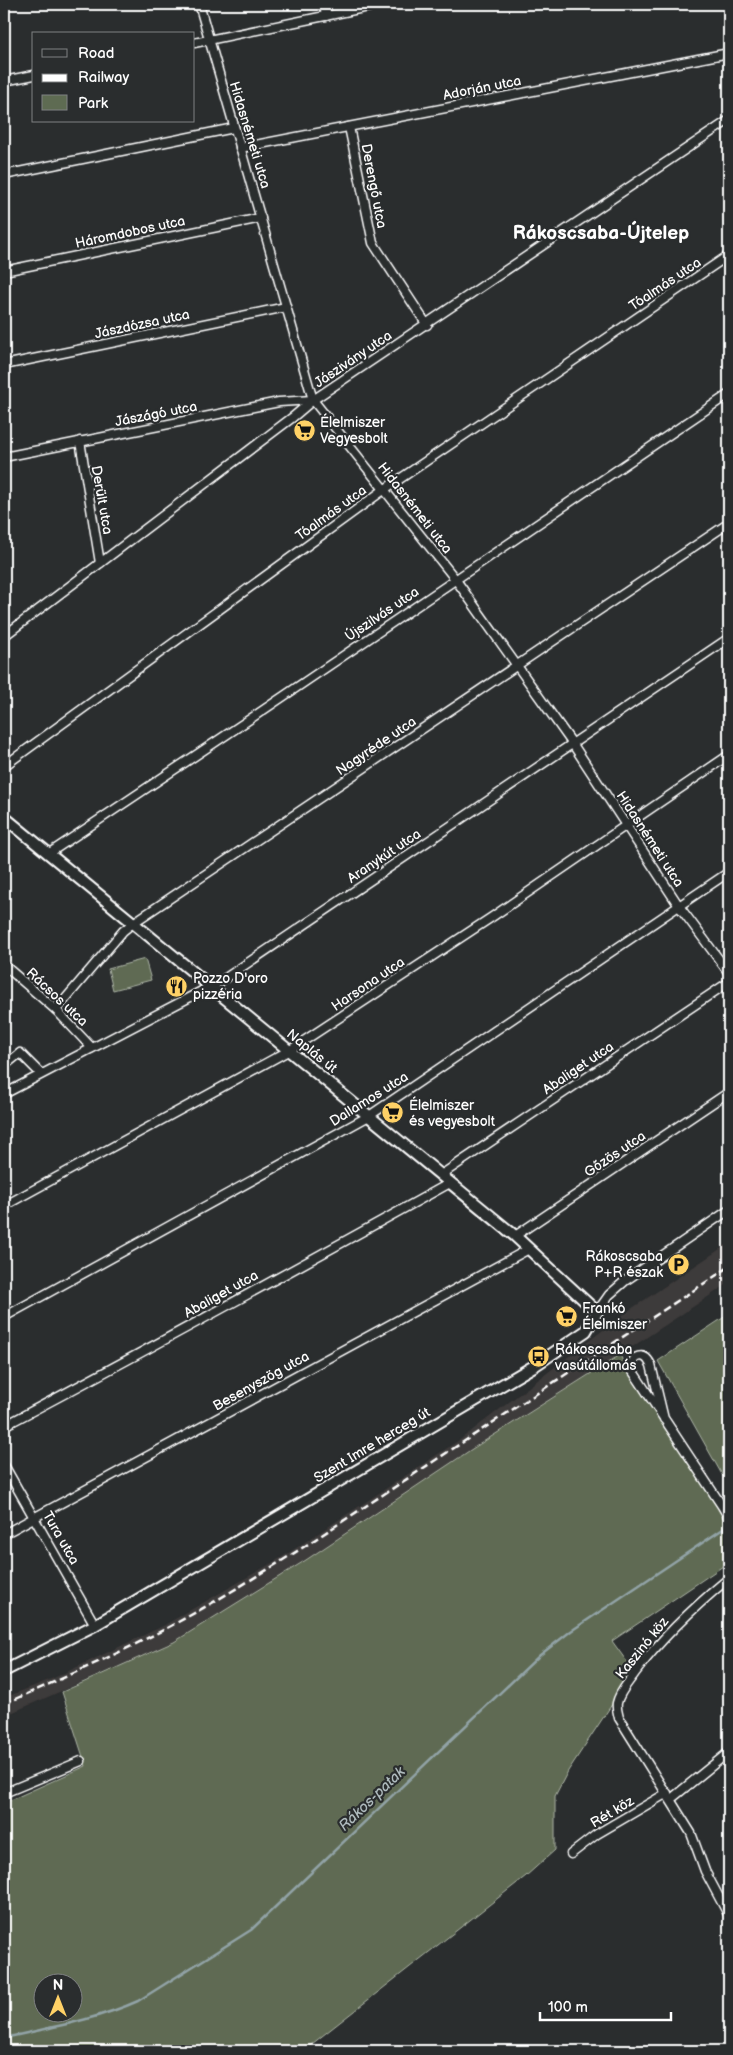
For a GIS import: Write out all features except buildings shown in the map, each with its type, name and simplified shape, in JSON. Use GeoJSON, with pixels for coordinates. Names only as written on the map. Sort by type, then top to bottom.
{"type":"FeatureCollection","features":[{"type":"Feature","properties":{"kind":"street","name":"Hidasnémeti utca"},"geometry":{"type":"LineString","coordinates":[[199,4],[313,400],[456,580],[572,743],[679,906],[729,973]]}},
{"type":"Feature","properties":{"kind":"street"},"geometry":{"type":"LineString","coordinates":[[324,4],[326,16]]}},
{"type":"Feature","properties":{"kind":"street"},"geometry":{"type":"LineString","coordinates":[[195,42],[383,4]]}},
{"type":"Feature","properties":{"kind":"street","name":"Adorján utca"},"geometry":{"type":"LineString","coordinates":[[240,148],[729,53]]}},
{"type":"Feature","properties":{"kind":"street"},"geometry":{"type":"LineString","coordinates":[[4,81],[32,75]]}},
{"type":"Feature","properties":{"kind":"street","name":"Jászivány utca"},"geometry":{"type":"LineString","coordinates":[[4,636],[313,400],[729,120]]}},
{"type":"Feature","properties":{"kind":"street","name":"Derengő utca"},"geometry":{"type":"LineString","coordinates":[[349,127],[373,243],[427,325]]}},
{"type":"Feature","properties":{"kind":"street"},"geometry":{"type":"LineString","coordinates":[[4,175],[234,128]]}},
{"type":"Feature","properties":{"kind":"street","name":"Háromdobos utca"},"geometry":{"type":"LineString","coordinates":[[4,271],[261,218]]}},
{"type":"Feature","properties":{"kind":"street","name":"Tóalmás utca"},"geometry":{"type":"LineString","coordinates":[[4,766],[385,490],[729,255]]}},
{"type":"Feature","properties":{"kind":"street","name":"Jászdózsa utca"},"geometry":{"type":"LineString","coordinates":[[4,365],[286,307]]}},
{"type":"Feature","properties":{"kind":"street","name":"Újszilvás utca"},"geometry":{"type":"LineString","coordinates":[[48,854],[729,394]]}},
{"type":"Feature","properties":{"kind":"street","name":"Jászágó utca"},"geometry":{"type":"LineString","coordinates":[[4,457],[279,402],[313,400]]}},
{"type":"Feature","properties":{"kind":"street","name":"Derült utca"},"geometry":{"type":"LineString","coordinates":[[80,442],[100,562]]}},
{"type":"Feature","properties":{"kind":"street","name":"Nagyréde utca"},"geometry":{"type":"LineString","coordinates":[[56,1010],[123,930],[729,523]]}},
{"type":"Feature","properties":{"kind":"street","name":"Aranykút utca"},"geometry":{"type":"LineString","coordinates":[[4,1094],[212,987],[729,638]]}},
{"type":"Feature","properties":{"kind":"street","name":"Harsona utca"},"geometry":{"type":"LineString","coordinates":[[4,1206],[290,1050],[492,917],[729,755]]}},
{"type":"Feature","properties":{"kind":"street","name":"Naplás út"},"geometry":{"type":"LineString","coordinates":[[4,817],[515,1236],[597,1312]]}},
{"type":"Feature","properties":{"kind":"street","name":"Dallamos utca"},"geometry":{"type":"LineString","coordinates":[[4,1317],[369,1116],[729,872]]}},
{"type":"Feature","properties":{"kind":"street","name":"Rácsos utca"},"geometry":{"type":"LineString","coordinates":[[4,965],[56,1010],[92,1048]]}},
{"type":"Feature","properties":{"kind":"street","name":"Abaliget utca"},"geometry":{"type":"LineString","coordinates":[[441,1176],[729,982]]}},
{"type":"Feature","properties":{"kind":"street"},"geometry":{"type":"LineString","coordinates":[[4,1066],[20,1053],[41,1074]]}},
{"type":"Feature","properties":{"kind":"street","name":"Gőzös utca"},"geometry":{"type":"LineString","coordinates":[[515,1236],[729,1092]]}},
{"type":"Feature","properties":{"kind":"street","name":"Abaliget utca"},"geometry":{"type":"LineString","coordinates":[[4,1426],[151,1348],[450,1183]]}},
{"type":"Feature","properties":{"kind":"street","name":"Szent Imre herceg út"},"geometry":{"type":"LineString","coordinates":[[4,1671],[96,1625],[534,1366],[586,1331],[608,1295],[625,1281],[729,1210]]}},
{"type":"Feature","properties":{"kind":"street","name":"Besenyszög utca"},"geometry":{"type":"LineString","coordinates":[[4,1534],[530,1249]]}},
{"type":"Feature","properties":{"kind":"street"},"geometry":{"type":"LineString","coordinates":[[664,1419],[651,1364],[644,1356],[635,1358],[631,1365],[632,1370],[664,1419],[727,1515]]}},
{"type":"Feature","properties":{"kind":"street","name":"Tura utca"},"geometry":{"type":"LineString","coordinates":[[4,1465],[96,1625]]}},
{"type":"Feature","properties":{"kind":"street","name":"Kaszinó köz"},"geometry":{"type":"LineString","coordinates":[[729,1578],[701,1601],[665,1636],[626,1685],[618,1701],[619,1718],[691,1833],[705,1871],[729,1916]]}},
{"type":"Feature","properties":{"kind":"street"},"geometry":{"type":"LineString","coordinates":[[669,1796],[729,1752]]}},
{"type":"Feature","properties":{"kind":"street"},"geometry":{"type":"LineString","coordinates":[[4,1793],[81,1761]]}},
{"type":"Feature","properties":{"kind":"street","name":"Rét köz"},"geometry":{"type":"LineString","coordinates":[[571,1854],[597,1834],[669,1796]]}},
{"type":"Feature","properties":{"kind":"shaded area"},"geometry":{"type":"Polygon","coordinates":[[[729,1243],[729,1283],[472,1449],[306,1560],[174,1642],[4,1716],[4,1698],[54,1678],[163,1626],[284,1556],[461,1439],[628,1311],[729,1243]]]}},
{"type":"Feature","properties":{"kind":"green space"},"geometry":{"type":"Polygon","coordinates":[[[145,959],[151,980],[113,990],[108,969],[145,959]]]}},
{"type":"Feature","properties":{"kind":"green space"},"geometry":{"type":"Polygon","coordinates":[[[729,1314],[729,1487],[658,1361],[729,1314]]]}},
{"type":"Feature","properties":{"kind":"green space"},"geometry":{"type":"Polygon","coordinates":[[[620,1355],[629,1374],[729,1525],[729,1562],[612,1641],[635,1673],[624,1686],[568,1771],[555,1796],[555,1850],[526,1876],[303,2051],[4,2051],[4,1803],[86,1766],[62,1692],[174,1642],[306,1560],[472,1449],[620,1355]]]}},
{"type":"Feature","properties":{"kind":"waterway","name":"Rákos-patak"},"geometry":{"type":"LineString","coordinates":[[4,2038],[55,2027],[122,2008],[138,2001],[251,1930],[540,1655],[571,1631],[729,1525]]}},
{"type":"Feature","properties":{"kind":"railway"},"geometry":{"type":"LineString","coordinates":[[4,1704],[167,1628],[250,1580],[299,1550],[729,1267]]}},
{"type":"Feature","properties":{"kind":"place","name":"Élelmiszer Vegyesbolt"},"geometry":{"type":"Point","coordinates":[304,430]}},
{"type":"Feature","properties":{"kind":"place","name":"Pozzo D'oro pizzéria"},"geometry":{"type":"Point","coordinates":[177,986]}},
{"type":"Feature","properties":{"kind":"place","name":"Élelmiszer és vegyesbolt"},"geometry":{"type":"Point","coordinates":[393,1113]}},
{"type":"Feature","properties":{"kind":"place","name":"Rákoscsaba P+R észak"},"geometry":{"type":"Point","coordinates":[679,1264]}},
{"type":"Feature","properties":{"kind":"place","name":"Frankó Élelmiszer"},"geometry":{"type":"Point","coordinates":[566,1316]}},
{"type":"Feature","properties":{"kind":"place","name":"Rákoscsaba vasútállomás"},"geometry":{"type":"Point","coordinates":[539,1357]}},
{"type":"Feature","properties":{"kind":"district","name":"Rákoscsaba-Újtelep"},"geometry":{"type":"Point","coordinates":[601,233]}}]}
